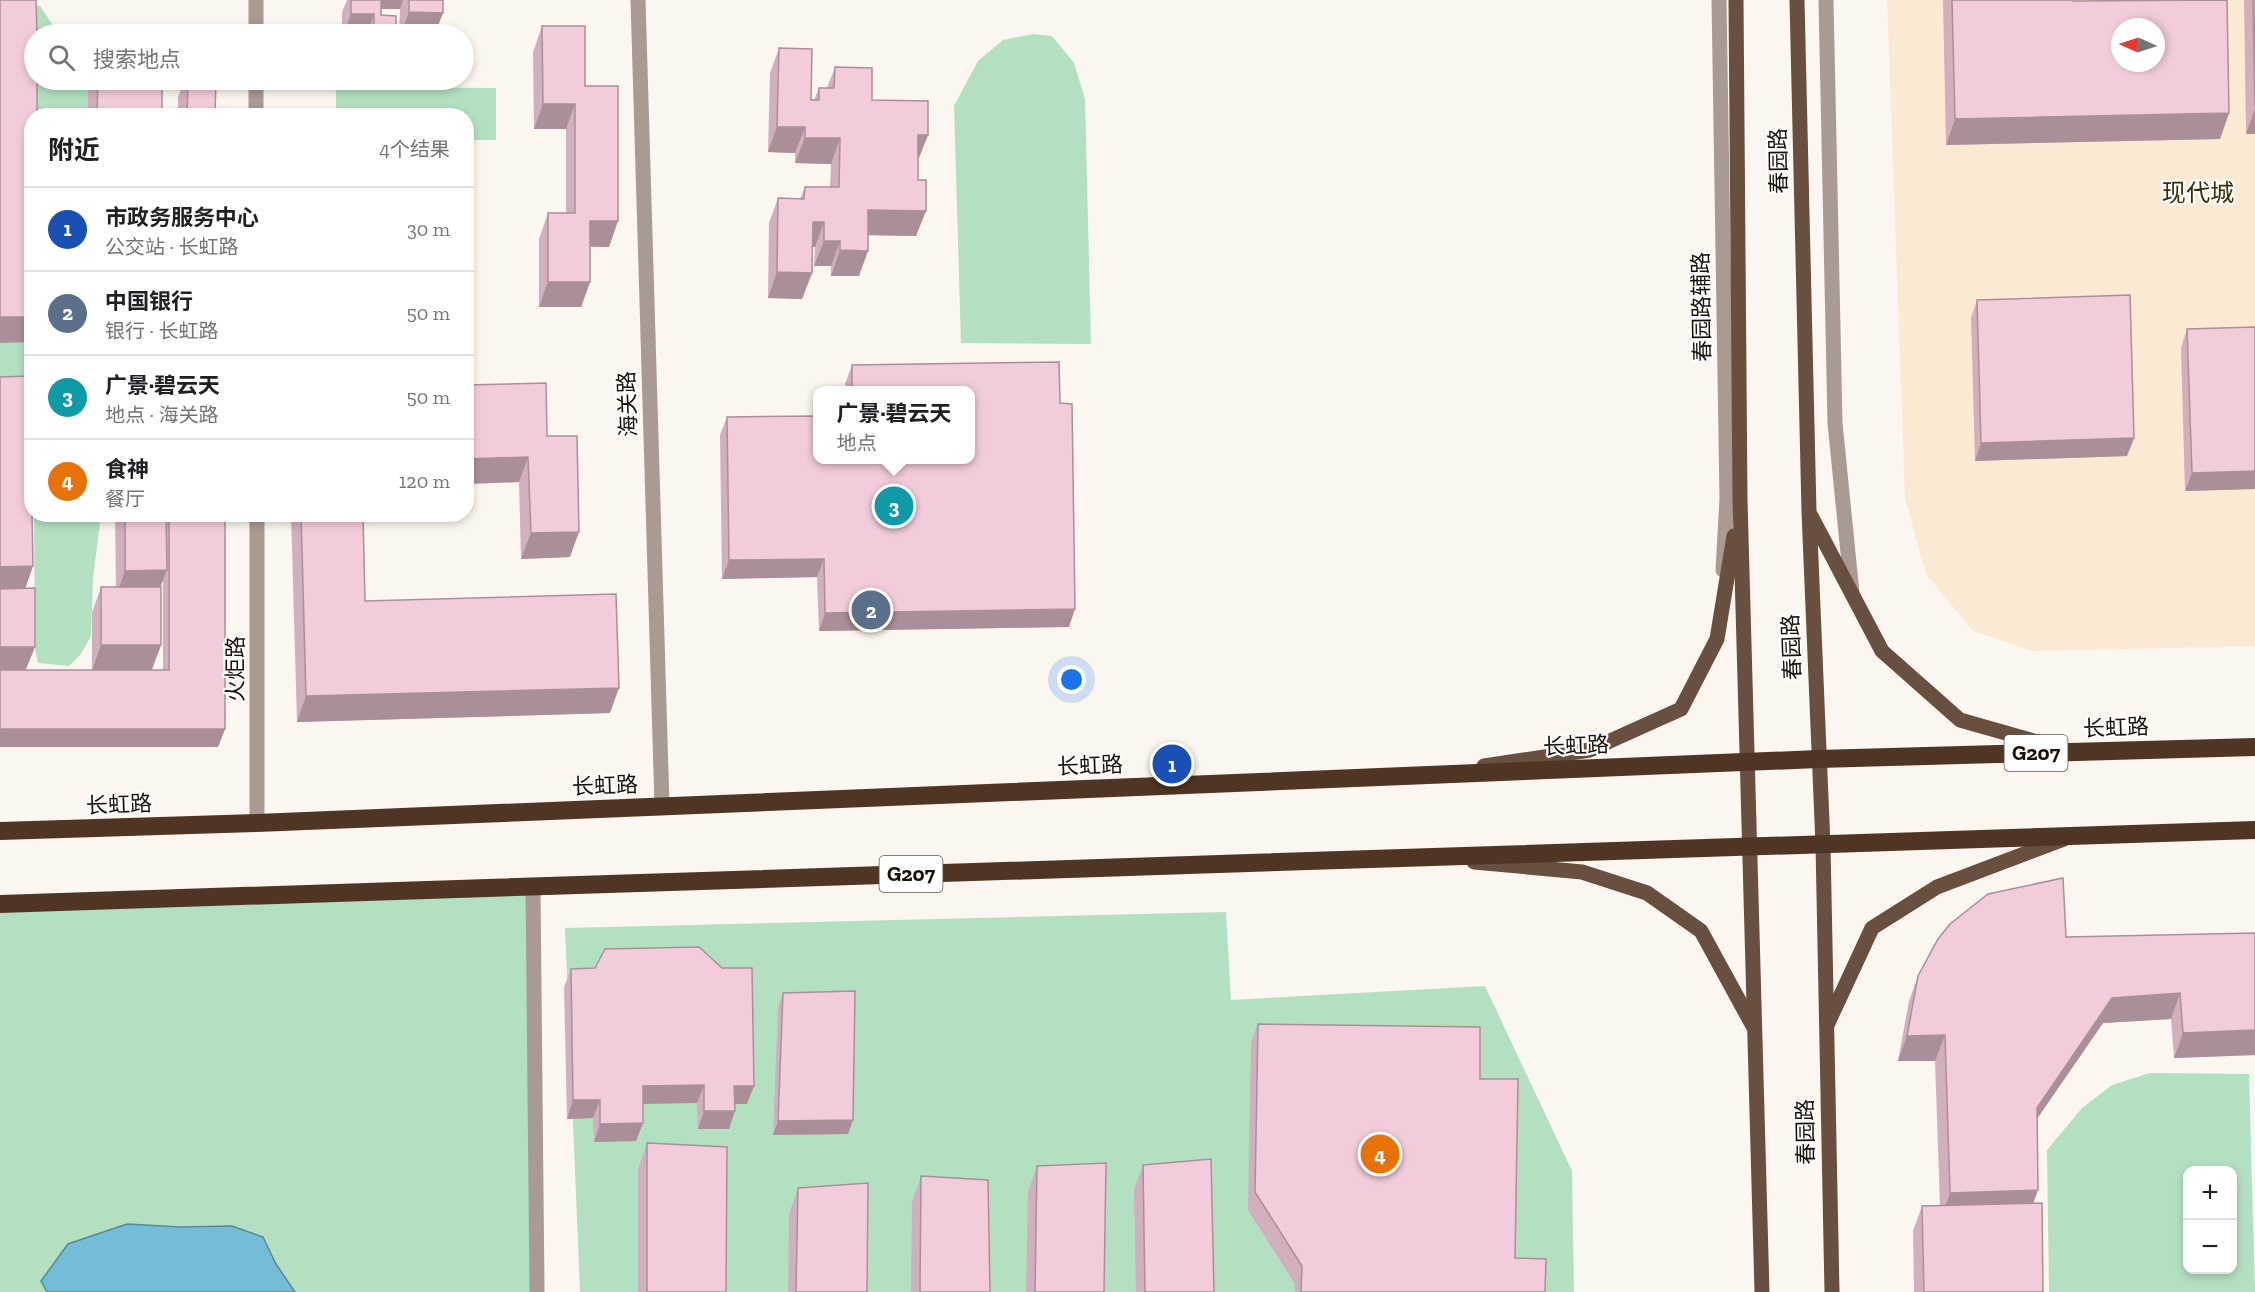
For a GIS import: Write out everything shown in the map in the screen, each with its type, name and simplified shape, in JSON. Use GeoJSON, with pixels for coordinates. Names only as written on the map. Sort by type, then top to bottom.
{"type":"FeatureCollection","features":[{"type":"Feature","properties":{"kind":"highway","name":"长虹路"},"geometry":{"type":"LineString","coordinates":[[0,831],[257,823],[1818,759],[2255,747]]}},
{"type":"Feature","properties":{"kind":"highway","name":"G207"},"geometry":{"type":"LineString","coordinates":[[0,904],[2255,830]]}},
{"type":"Feature","properties":{"kind":"main road","name":"春园路"},"geometry":{"type":"LineString","coordinates":[[1736,0],[1740,500],[1762,1292]]}},
{"type":"Feature","properties":{"kind":"main road","name":"春园路"},"geometry":{"type":"LineString","coordinates":[[1797,0],[1809,512],[1823,845],[1832,1292]]}},
{"type":"Feature","properties":{"kind":"main road"},"geometry":{"type":"LineString","coordinates":[[1423,775],[1590,750],[1681,709],[1717,639],[1740,500]]}},
{"type":"Feature","properties":{"kind":"main road"},"geometry":{"type":"LineString","coordinates":[[1809,512],[1882,651],[1960,720],[2074,752]]}},
{"type":"Feature","properties":{"kind":"main road"},"geometry":{"type":"LineString","coordinates":[[1825,1029],[1872,928],[1937,886],[2071,836]]}},
{"type":"Feature","properties":{"kind":"main road"},"geometry":{"type":"LineString","coordinates":[[1423,858],[1582,872],[1647,893],[1701,931],[1755,1030]]}},
{"type":"Feature","properties":{"kind":"street"},"geometry":{"type":"LineString","coordinates":[[256,0],[256,24]]}},
{"type":"Feature","properties":{"kind":"street","name":"海关路"},"geometry":{"type":"LineString","coordinates":[[638,0],[662,806]]}},
{"type":"Feature","properties":{"kind":"street","name":"春园路辅路"},"geometry":{"type":"LineString","coordinates":[[1719,0],[1727,499],[1721,613]]}},
{"type":"Feature","properties":{"kind":"street"},"geometry":{"type":"LineString","coordinates":[[1826,0],[1835,423],[1852,593]]}},
{"type":"Feature","properties":{"kind":"street"},"geometry":{"type":"LineString","coordinates":[[256,90],[256,108]]}},
{"type":"Feature","properties":{"kind":"street","name":"火炬路"},"geometry":{"type":"LineString","coordinates":[[257,522],[257,823]]}},
{"type":"Feature","properties":{"kind":"street"},"geometry":{"type":"LineString","coordinates":[[533,886],[537,1292]]}},
{"type":"Feature","properties":{"kind":"shaded area"},"geometry":{"type":"Polygon","coordinates":[[[1887,0],[2255,0],[2255,646],[2033,651],[1973,631],[1926,574],[1905,498],[1887,0]]]}},
{"type":"Feature","properties":{"kind":"green space"},"geometry":{"type":"Polygon","coordinates":[[[0,0],[40,6],[52,24],[24,24],[24,90],[105,90],[109,108],[24,108],[24,400],[0,398],[0,0]]]}},
{"type":"Feature","properties":{"kind":"green space"},"geometry":{"type":"Polygon","coordinates":[[[1033,34],[1052,36],[1074,63],[1085,99],[1091,344],[961,343],[954,106],[978,61],[1003,40],[1033,34]]]}},
{"type":"Feature","properties":{"kind":"green space"},"geometry":{"type":"Polygon","coordinates":[[[496,88],[496,140],[474,140],[474,108],[336,108],[336,90],[496,88]]]}},
{"type":"Feature","properties":{"kind":"green space"},"geometry":{"type":"Polygon","coordinates":[[[34,522],[100,522],[93,578],[91,636],[81,654],[69,666],[38,663],[35,649],[34,522]]]}},
{"type":"Feature","properties":{"kind":"green space"},"geometry":{"type":"Polygon","coordinates":[[[533,886],[538,1292],[0,1292],[0,904],[533,886]]]}},
{"type":"Feature","properties":{"kind":"green space"},"geometry":{"type":"Polygon","coordinates":[[[1226,912],[1231,1000],[1485,986],[1572,1171],[1574,1292],[580,1292],[565,928],[1226,912]]]}},
{"type":"Feature","properties":{"kind":"green space"},"geometry":{"type":"Polygon","coordinates":[[[2150,1073],[2249,1074],[2255,1292],[2049,1292],[2047,1150],[2082,1108],[2112,1085],[2150,1073]]]}},
{"type":"Feature","properties":{"kind":"water"},"geometry":{"type":"Polygon","coordinates":[[[127,1224],[180,1227],[232,1226],[263,1237],[276,1264],[295,1292],[47,1292],[41,1281],[68,1244],[127,1224]]]}},
{"type":"Feature","properties":{"kind":"building"},"geometry":{"type":"Polygon","coordinates":[[[0,0],[36,0],[37,24],[24,24],[24,90],[37,90],[37,108],[24,108],[24,317],[0,317],[0,0]]]}},
{"type":"Feature","properties":{"kind":"building"},"geometry":{"type":"Polygon","coordinates":[[[351,0],[381,0],[381,15],[396,16],[396,24],[374,24],[374,14],[351,14],[351,0]]]}},
{"type":"Feature","properties":{"kind":"building"},"geometry":{"type":"Polygon","coordinates":[[[409,0],[443,0],[443,13],[409,12],[409,0]]]}},
{"type":"Feature","properties":{"kind":"building"},"geometry":{"type":"Polygon","coordinates":[[[1952,0],[2227,0],[2229,113],[1955,119],[1952,0]]]}},
{"type":"Feature","properties":{"kind":"building"},"geometry":{"type":"Polygon","coordinates":[[[2253,0],[2255,0],[2255,106],[2253,0]]]}},
{"type":"Feature","properties":{"kind":"building"},"geometry":{"type":"Polygon","coordinates":[[[542,26],[585,26],[585,86],[618,86],[618,221],[590,221],[590,282],[548,282],[548,213],[575,213],[575,104],[543,104],[542,26]]]}},
{"type":"Feature","properties":{"kind":"building"},"geometry":{"type":"Polygon","coordinates":[[[779,48],[812,49],[811,100],[819,100],[819,88],[834,88],[835,67],[872,68],[872,100],[928,101],[928,135],[918,135],[918,180],[926,180],[926,211],[868,210],[868,251],[840,250],[840,241],[824,241],[824,222],[813,222],[812,273],[777,272],[778,198],[804,199],[805,187],[839,187],[840,138],[805,138],[805,127],[777,127],[779,48]]]}},
{"type":"Feature","properties":{"kind":"building"},"geometry":{"type":"Polygon","coordinates":[[[98,90],[162,90],[162,108],[97,108],[98,90]]]}},
{"type":"Feature","properties":{"kind":"building"},"geometry":{"type":"Polygon","coordinates":[[[188,90],[216,90],[215,108],[187,108],[188,90]]]}},
{"type":"Feature","properties":{"kind":"building"},"geometry":{"type":"Polygon","coordinates":[[[2130,295],[2134,438],[1981,443],[1977,300],[2130,295]]]}},
{"type":"Feature","properties":{"kind":"building"},"geometry":{"type":"Polygon","coordinates":[[[2255,327],[2255,471],[2192,473],[2187,329],[2255,327]]]}},
{"type":"Feature","properties":{"kind":"building"},"geometry":{"type":"Polygon","coordinates":[[[1059,362],[1060,403],[1072,404],[1075,609],[825,613],[824,559],[729,560],[727,417],[813,416],[813,464],[975,464],[975,386],[852,386],[852,365],[1059,362]]]}},
{"type":"Feature","properties":{"kind":"building"},"geometry":{"type":"Polygon","coordinates":[[[24,376],[24,522],[32,522],[33,566],[0,567],[0,377],[24,376]]]}},
{"type":"Feature","properties":{"kind":"building"},"geometry":{"type":"Polygon","coordinates":[[[546,383],[547,436],[577,436],[579,532],[531,533],[528,457],[474,459],[474,385],[546,383]]]}},
{"type":"Feature","properties":{"kind":"building"},"geometry":{"type":"Polygon","coordinates":[[[125,522],[166,522],[167,570],[125,571],[125,522]]]}},
{"type":"Feature","properties":{"kind":"building"},"geometry":{"type":"Polygon","coordinates":[[[169,522],[225,522],[225,729],[0,729],[0,670],[169,670],[169,522]]]}},
{"type":"Feature","properties":{"kind":"building"},"geometry":{"type":"Polygon","coordinates":[[[301,522],[363,522],[365,601],[616,594],[619,688],[306,696],[301,522]]]}},
{"type":"Feature","properties":{"kind":"building"},"geometry":{"type":"Polygon","coordinates":[[[101,587],[161,587],[161,645],[101,645],[101,587]]]}},
{"type":"Feature","properties":{"kind":"building"},"geometry":{"type":"Polygon","coordinates":[[[35,588],[35,647],[0,647],[0,589],[35,588]]]}},
{"type":"Feature","properties":{"kind":"building"},"geometry":{"type":"Polygon","coordinates":[[[2063,878],[2066,937],[2255,933],[2255,1030],[2183,1033],[2180,993],[2112,998],[2037,1108],[2038,1190],[1950,1193],[1945,1035],[1907,1036],[1918,976],[1938,939],[1950,924],[1988,894],[2063,878]]]}},
{"type":"Feature","properties":{"kind":"building"},"geometry":{"type":"Polygon","coordinates":[[[699,947],[722,968],[752,968],[754,1086],[734,1086],[735,1111],[704,1111],[704,1085],[643,1086],[643,1123],[600,1124],[600,1100],[573,1100],[571,969],[595,968],[605,949],[699,947]]]}},
{"type":"Feature","properties":{"kind":"building"},"geometry":{"type":"Polygon","coordinates":[[[855,991],[853,1120],[778,1121],[783,993],[855,991]]]}},
{"type":"Feature","properties":{"kind":"building"},"geometry":{"type":"Polygon","coordinates":[[[1258,1024],[1480,1027],[1480,1079],[1518,1079],[1515,1258],[1546,1259],[1545,1292],[1301,1292],[1302,1266],[1255,1192],[1258,1024]]]}},
{"type":"Feature","properties":{"kind":"building"},"geometry":{"type":"Polygon","coordinates":[[[647,1143],[727,1147],[726,1292],[647,1292],[647,1143]]]}},
{"type":"Feature","properties":{"kind":"building"},"geometry":{"type":"Polygon","coordinates":[[[1211,1159],[1214,1292],[1145,1292],[1143,1165],[1211,1159]]]}},
{"type":"Feature","properties":{"kind":"building"},"geometry":{"type":"Polygon","coordinates":[[[1106,1163],[1104,1292],[1035,1292],[1037,1166],[1106,1163]]]}},
{"type":"Feature","properties":{"kind":"building"},"geometry":{"type":"Polygon","coordinates":[[[921,1176],[988,1180],[990,1292],[920,1292],[921,1176]]]}},
{"type":"Feature","properties":{"kind":"building"},"geometry":{"type":"Polygon","coordinates":[[[868,1183],[867,1292],[796,1292],[798,1188],[868,1183]]]}},
{"type":"Feature","properties":{"kind":"building"},"geometry":{"type":"Polygon","coordinates":[[[2042,1203],[2043,1292],[1924,1292],[1922,1206],[2042,1203]]]}},
{"type":"Feature","properties":{"kind":"place","name":"广景·碧云天"},"geometry":{"type":"Point","coordinates":[894,506]}},
{"type":"Feature","properties":{"kind":"place","name":"中国银行"},"geometry":{"type":"Point","coordinates":[871,610]}},
{"type":"Feature","properties":{"kind":"place","name":"市政务服务中心"},"geometry":{"type":"Point","coordinates":[1172,764]}},
{"type":"Feature","properties":{"kind":"place","name":"食神"},"geometry":{"type":"Point","coordinates":[1380,1154]}},
{"type":"Feature","properties":{"kind":"district","name":"现代城"},"geometry":{"type":"Point","coordinates":[2198,193]}}]}
